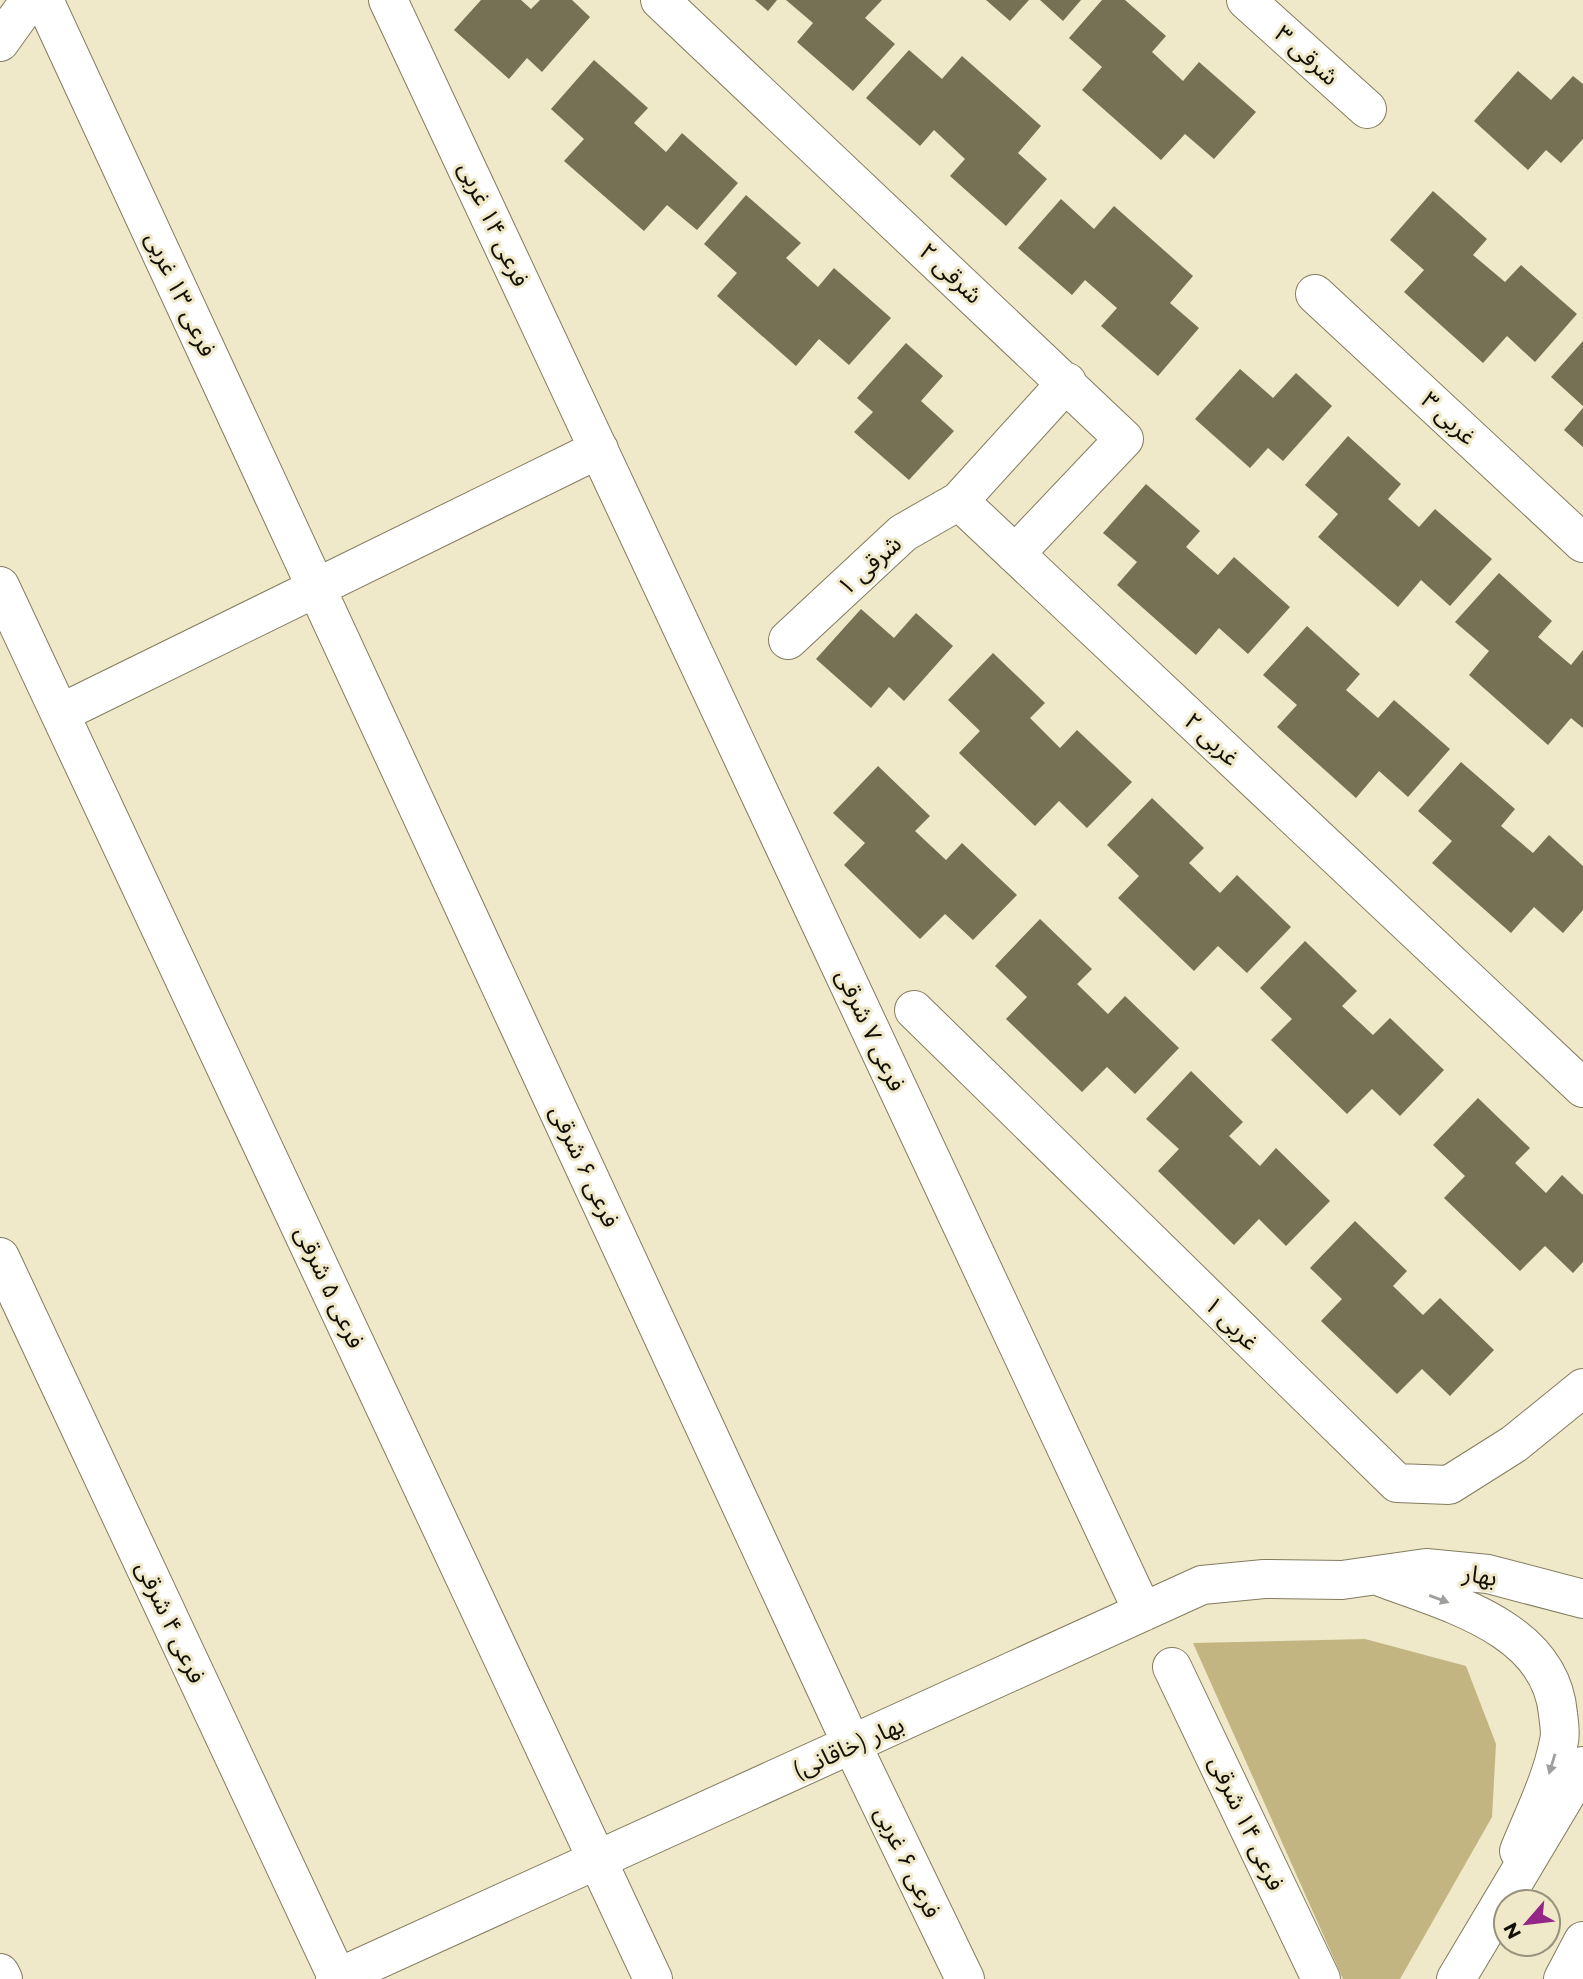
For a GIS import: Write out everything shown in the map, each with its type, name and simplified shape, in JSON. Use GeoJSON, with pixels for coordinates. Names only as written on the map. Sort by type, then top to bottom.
{"type":"FeatureCollection","features":[{"type":"Feature","properties":{"kind":"street"},"geometry":{"type":"LineString","coordinates":[[0,42],[30,0]]}},
{"type":"Feature","properties":{"kind":"street","name":"فرعی ۱۳ غربی"},"geometry":{"type":"LineString","coordinates":[[44,0],[318,587]]}},
{"type":"Feature","properties":{"kind":"street","name":"فرعی ۱۴ غربی"},"geometry":{"type":"LineString","coordinates":[[388,0],[600,449]]}},
{"type":"Feature","properties":{"kind":"street","name":"۲ شرقی"},"geometry":{"type":"LineString","coordinates":[[660,0],[1067,382],[1124,439],[1015,554]]}},
{"type":"Feature","properties":{"kind":"street","name":"۳ شرقی"},"geometry":{"type":"LineString","coordinates":[[1246,0],[1367,109]]}},
{"type":"Feature","properties":{"kind":"street","name":"۳ غربی"},"geometry":{"type":"LineString","coordinates":[[1315,294],[1583,542]]}},
{"type":"Feature","properties":{"kind":"street"},"geometry":{"type":"LineString","coordinates":[[959,501],[1067,382]]}},
{"type":"Feature","properties":{"kind":"street"},"geometry":{"type":"LineString","coordinates":[[61,713],[600,449]]}},
{"type":"Feature","properties":{"kind":"street","name":"فرعی ۷ شرقی"},"geometry":{"type":"LineString","coordinates":[[600,449],[1143,1612]]}},
{"type":"Feature","properties":{"kind":"street","name":"۲ غربی"},"geometry":{"type":"LineString","coordinates":[[959,501],[1583,1088]]}},
{"type":"Feature","properties":{"kind":"street","name":"۱ شرقی"},"geometry":{"type":"LineString","coordinates":[[788,640],[903,533],[959,501]]}},
{"type":"Feature","properties":{"kind":"street","name":"فرعی ۵ شرقی"},"geometry":{"type":"LineString","coordinates":[[0,586],[653,1979]]}},
{"type":"Feature","properties":{"kind":"street","name":"فرعی ۶ شرقی"},"geometry":{"type":"LineString","coordinates":[[318,587],[852,1745]]}},
{"type":"Feature","properties":{"kind":"street","name":"۱ غربی"},"geometry":{"type":"LineString","coordinates":[[914,1010],[1396,1483],[1449,1485],[1514,1444],[1583,1388]]}},
{"type":"Feature","properties":{"kind":"street","name":"فرعی ۴ شرقی"},"geometry":{"type":"LineString","coordinates":[[2,1261],[337,1979]]}},
{"type":"Feature","properties":{"kind":"street","name":"بهار"},"geometry":{"type":"LineString","coordinates":[[1375,1575],[1426,1568],[1488,1574],[1583,1599]]}},
{"type":"Feature","properties":{"kind":"street"},"geometry":{"type":"LineString","coordinates":[[1375,1575],[1460,1606],[1505,1629],[1541,1664],[1557,1699],[1560,1738],[1546,1784],[1490,1922]]}},
{"type":"Feature","properties":{"kind":"street","name":"بهار (خاقانی)"},"geometry":{"type":"LineString","coordinates":[[337,1979],[1202,1585],[1264,1579],[1342,1580],[1375,1575]]}},
{"type":"Feature","properties":{"kind":"street","name":"فرعی ۱۴ شرقی"},"geometry":{"type":"LineString","coordinates":[[1172,1667],[1321,1979]]}},
{"type":"Feature","properties":{"kind":"street","name":"فرعی ۶ غربی"},"geometry":{"type":"LineString","coordinates":[[852,1745],[965,1979]]}},
{"type":"Feature","properties":{"kind":"street"},"geometry":{"type":"LineString","coordinates":[[1455,1979],[1583,1766]]}},
{"type":"Feature","properties":{"kind":"street"},"geometry":{"type":"LineString","coordinates":[[1563,1979],[1583,1941]]}},
{"type":"Feature","properties":{"kind":"street"},"geometry":{"type":"LineString","coordinates":[[0,1973],[3,1979]]}},
{"type":"Feature","properties":{"kind":"shaded area"},"geometry":{"type":"Polygon","coordinates":[[[1365,1639],[1466,1666],[1496,1744],[1492,1817],[1400,1979],[1343,1979],[1193,1643],[1365,1639]]]}},
{"type":"Feature","properties":{"kind":"building"},"geometry":{"type":"Polygon","coordinates":[[[481,0],[521,0],[531,9],[540,0],[572,0],[590,17],[542,72],[527,58],[509,79],[454,30],[481,0]]]}},
{"type":"Feature","properties":{"kind":"building"},"geometry":{"type":"Polygon","coordinates":[[[755,0],[777,0],[768,11],[755,0]]]}},
{"type":"Feature","properties":{"kind":"building"},"geometry":{"type":"Polygon","coordinates":[[[786,0],[882,0],[865,18],[895,44],[853,91],[797,42],[813,23],[786,0]]]}},
{"type":"Feature","properties":{"kind":"building"},"geometry":{"type":"Polygon","coordinates":[[[986,0],[1029,0],[1010,21],[986,0]]]}},
{"type":"Feature","properties":{"kind":"building"},"geometry":{"type":"Polygon","coordinates":[[[1040,0],[1081,0],[1063,21],[1040,0]]]}},
{"type":"Feature","properties":{"kind":"building"},"geometry":{"type":"Polygon","coordinates":[[[1102,0],[1125,0],[1166,36],[1152,52],[1183,81],[1199,62],[1256,112],[1214,159],[1185,134],[1161,160],[1082,90],[1102,67],[1069,38],[1102,0]]]}},
{"type":"Feature","properties":{"kind":"building"},"geometry":{"type":"Polygon","coordinates":[[[909,50],[942,79],[962,56],[1041,126],[1018,153],[1047,179],[1006,226],[950,176],[965,159],[934,130],[920,146],[866,98],[909,50]]]}},
{"type":"Feature","properties":{"kind":"building"},"geometry":{"type":"Polygon","coordinates":[[[594,60],[648,108],[634,123],[666,152],[682,133],[738,183],[697,230],[667,205],[644,231],[564,161],[584,139],[551,109],[594,60]]]}},
{"type":"Feature","properties":{"kind":"building"},"geometry":{"type":"Polygon","coordinates":[[[1518,71],[1551,100],[1573,76],[1583,84],[1583,139],[1561,163],[1546,150],[1528,170],[1474,121],[1518,71]]]}},
{"type":"Feature","properties":{"kind":"building"},"geometry":{"type":"Polygon","coordinates":[[[1433,191],[1487,239],[1473,255],[1505,282],[1521,265],[1577,314],[1535,362],[1507,336],[1483,363],[1404,292],[1424,270],[1390,240],[1433,191]]]}},
{"type":"Feature","properties":{"kind":"building"},"geometry":{"type":"Polygon","coordinates":[[[746,195],[801,243],[786,258],[818,287],[834,268],[891,318],[849,365],[819,339],[796,366],[717,296],[737,273],[704,244],[746,195]]]}},
{"type":"Feature","properties":{"kind":"building"},"geometry":{"type":"Polygon","coordinates":[[[1061,199],[1094,229],[1114,206],[1193,276],[1170,303],[1199,328],[1158,376],[1101,326],[1117,308],[1085,280],[1072,295],[1018,248],[1061,199]]]}},
{"type":"Feature","properties":{"kind":"building"},"geometry":{"type":"Polygon","coordinates":[[[1583,341],[1583,406],[1551,377],[1583,341]]]}},
{"type":"Feature","properties":{"kind":"building"},"geometry":{"type":"Polygon","coordinates":[[[906,343],[943,376],[921,401],[954,431],[909,480],[854,432],[873,412],[857,398],[906,343]]]}},
{"type":"Feature","properties":{"kind":"building"},"geometry":{"type":"Polygon","coordinates":[[[1240,369],[1273,398],[1296,373],[1332,406],[1283,461],[1268,448],[1250,468],[1195,419],[1240,369]]]}},
{"type":"Feature","properties":{"kind":"building"},"geometry":{"type":"Polygon","coordinates":[[[1583,408],[1583,447],[1564,430],[1583,408]]]}},
{"type":"Feature","properties":{"kind":"building"},"geometry":{"type":"Polygon","coordinates":[[[1348,436],[1401,484],[1388,499],[1419,527],[1435,509],[1492,559],[1450,606],[1421,580],[1398,607],[1318,537],[1338,514],[1305,485],[1348,436]]]}},
{"type":"Feature","properties":{"kind":"building"},"geometry":{"type":"Polygon","coordinates":[[[1146,484],[1200,531],[1186,547],[1218,575],[1234,557],[1290,607],[1248,654],[1219,628],[1196,655],[1117,585],[1137,562],[1103,533],[1146,484]]]}},
{"type":"Feature","properties":{"kind":"building"},"geometry":{"type":"Polygon","coordinates":[[[1499,573],[1552,621],[1538,637],[1571,665],[1583,650],[1583,728],[1571,718],[1548,745],[1469,675],[1489,651],[1455,622],[1499,573]]]}},
{"type":"Feature","properties":{"kind":"building"},"geometry":{"type":"Polygon","coordinates":[[[861,609],[894,638],[916,613],[953,646],[904,701],[889,687],[871,708],[816,659],[861,609]]]}},
{"type":"Feature","properties":{"kind":"building"},"geometry":{"type":"Polygon","coordinates":[[[1307,626],[1360,674],[1346,690],[1378,718],[1394,700],[1450,749],[1408,797],[1379,771],[1356,798],[1277,727],[1297,705],[1263,675],[1307,626]]]}},
{"type":"Feature","properties":{"kind":"building"},"geometry":{"type":"Polygon","coordinates":[[[993,653],[1045,703],[1030,718],[1060,748],[1077,730],[1132,782],[1087,828],[1059,801],[1035,826],[959,753],[980,731],[948,700],[993,653]]]}},
{"type":"Feature","properties":{"kind":"building"},"geometry":{"type":"Polygon","coordinates":[[[1461,762],[1515,809],[1501,826],[1533,853],[1549,835],[1583,866],[1583,910],[1563,933],[1534,907],[1511,933],[1432,863],[1452,841],[1418,811],[1461,762]]]}},
{"type":"Feature","properties":{"kind":"building"},"geometry":{"type":"Polygon","coordinates":[[[878,766],[930,816],[915,831],[946,860],[962,843],[1017,895],[973,940],[945,914],[920,939],[844,865],[865,843],[833,813],[878,766]]]}},
{"type":"Feature","properties":{"kind":"building"},"geometry":{"type":"Polygon","coordinates":[[[1152,798],[1204,848],[1189,863],[1220,893],[1237,875],[1291,927],[1247,973],[1218,946],[1194,971],[1118,898],[1139,876],[1107,845],[1152,798]]]}},
{"type":"Feature","properties":{"kind":"building"},"geometry":{"type":"Polygon","coordinates":[[[1040,919],[1092,969],[1077,984],[1108,1014],[1125,996],[1179,1048],[1135,1094],[1107,1067],[1082,1092],[1006,1019],[1027,997],[995,966],[1040,919]]]}},
{"type":"Feature","properties":{"kind":"building"},"geometry":{"type":"Polygon","coordinates":[[[1305,941],[1357,991],[1342,1006],[1373,1035],[1390,1018],[1444,1070],[1400,1116],[1372,1089],[1347,1114],[1271,1040],[1292,1019],[1260,988],[1305,941]]]}},
{"type":"Feature","properties":{"kind":"building"},"geometry":{"type":"Polygon","coordinates":[[[1191,1071],[1243,1122],[1229,1136],[1260,1166],[1276,1148],[1330,1201],[1286,1246],[1259,1219],[1234,1245],[1158,1171],[1179,1149],[1146,1119],[1191,1071]]]}},
{"type":"Feature","properties":{"kind":"building"},"geometry":{"type":"Polygon","coordinates":[[[1478,1098],[1530,1148],[1515,1163],[1546,1193],[1562,1175],[1583,1195],[1583,1262],[1573,1273],[1545,1246],[1520,1271],[1444,1198],[1465,1176],[1433,1145],[1478,1098]]]}},
{"type":"Feature","properties":{"kind":"building"},"geometry":{"type":"Polygon","coordinates":[[[1355,1221],[1407,1271],[1393,1286],[1423,1315],[1440,1298],[1494,1350],[1450,1396],[1422,1369],[1397,1394],[1321,1321],[1342,1299],[1310,1268],[1355,1221]]]}}]}
